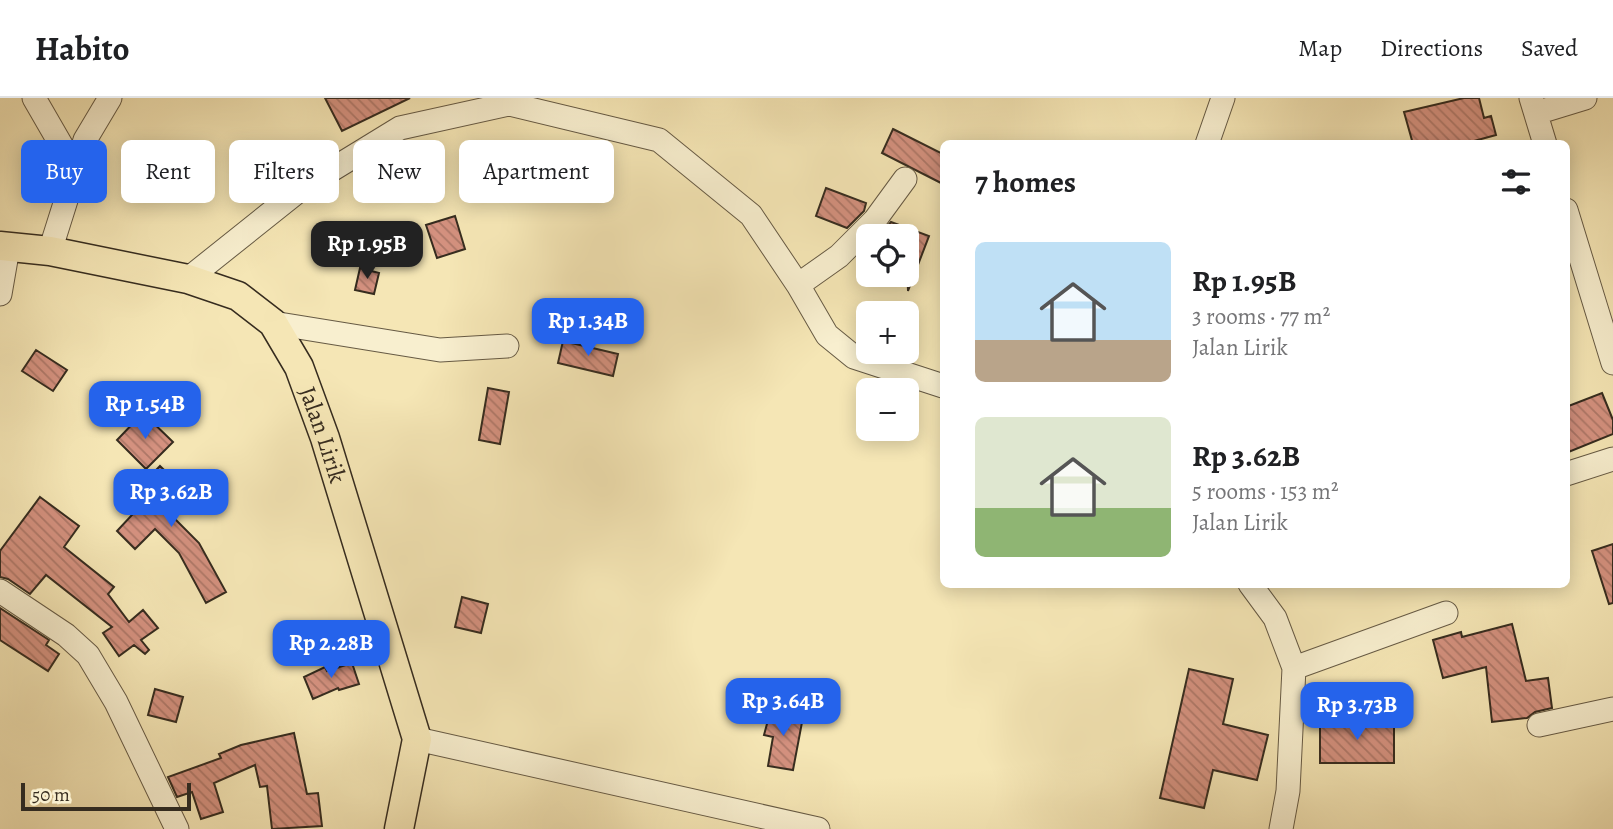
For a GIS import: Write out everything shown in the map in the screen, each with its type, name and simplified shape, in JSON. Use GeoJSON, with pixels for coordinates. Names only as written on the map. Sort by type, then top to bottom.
{"type":"FeatureCollection","features":[{"type":"Feature","properties":{"kind":"main road","name":"Jalan Lirik"},"geometry":{"type":"LineString","coordinates":[[4,247],[50,251],[188,279],[238,296],[273,323],[299,367],[325,438],[417,739],[398,829]]}},
{"type":"Feature","properties":{"kind":"street"},"geometry":{"type":"LineString","coordinates":[[34,98],[58,140]]}},
{"type":"Feature","properties":{"kind":"street"},"geometry":{"type":"LineString","coordinates":[[85,140],[110,98]]}},
{"type":"Feature","properties":{"kind":"street"},"geometry":{"type":"LineString","coordinates":[[1209,140],[1223,98]]}},
{"type":"Feature","properties":{"kind":"street"},"geometry":{"type":"LineString","coordinates":[[1544,140],[1533,106],[1585,98]]}},
{"type":"Feature","properties":{"kind":"street"},"geometry":{"type":"LineString","coordinates":[[188,279],[302,188],[400,128],[509,104],[659,140],[751,215],[798,285],[827,335],[854,357],[940,385]]}},
{"type":"Feature","properties":{"kind":"street"},"geometry":{"type":"LineString","coordinates":[[798,285],[839,256],[875,220],[905,179]]}},
{"type":"Feature","properties":{"kind":"street"},"geometry":{"type":"LineString","coordinates":[[50,251],[65,203]]}},
{"type":"Feature","properties":{"kind":"street"},"geometry":{"type":"LineString","coordinates":[[1570,219],[1603,297],[1613,363]]}},
{"type":"Feature","properties":{"kind":"street"},"geometry":{"type":"LineString","coordinates":[[0,294],[4,247]]}},
{"type":"Feature","properties":{"kind":"street"},"geometry":{"type":"LineString","coordinates":[[273,323],[440,350],[507,346]]}},
{"type":"Feature","properties":{"kind":"street"},"geometry":{"type":"LineString","coordinates":[[1570,473],[1613,459]]}},
{"type":"Feature","properties":{"kind":"street"},"geometry":{"type":"LineString","coordinates":[[1253,588],[1275,618],[1294,668],[1288,791],[1281,829]]}},
{"type":"Feature","properties":{"kind":"street"},"geometry":{"type":"LineString","coordinates":[[0,591],[66,635],[89,655],[116,702],[177,829]]}},
{"type":"Feature","properties":{"kind":"street"},"geometry":{"type":"LineString","coordinates":[[1294,668],[1446,613]]}},
{"type":"Feature","properties":{"kind":"street"},"geometry":{"type":"LineString","coordinates":[[1538,725],[1613,709]]}},
{"type":"Feature","properties":{"kind":"street"},"geometry":{"type":"LineString","coordinates":[[417,739],[818,829]]}},
{"type":"Feature","properties":{"kind":"building"},"geometry":{"type":"Polygon","coordinates":[[[325,98],[410,98],[342,131],[325,98]]]}},
{"type":"Feature","properties":{"kind":"building"},"geometry":{"type":"Polygon","coordinates":[[[1464,98],[1479,98],[1484,118],[1491,116],[1496,135],[1478,140],[1412,140],[1404,112],[1464,98]]]}},
{"type":"Feature","properties":{"kind":"building"},"geometry":{"type":"Polygon","coordinates":[[[893,129],[940,152],[940,182],[882,153],[893,129]]]}},
{"type":"Feature","properties":{"kind":"building"},"geometry":{"type":"Polygon","coordinates":[[[826,188],[866,203],[864,211],[847,228],[816,216],[826,188]]]}},
{"type":"Feature","properties":{"kind":"building"},"geometry":{"type":"Polygon","coordinates":[[[455,216],[465,249],[437,258],[426,225],[455,216]]]}},
{"type":"Feature","properties":{"kind":"building"},"geometry":{"type":"Polygon","coordinates":[[[919,232],[929,236],[919,262],[919,232]]]}},
{"type":"Feature","properties":{"kind":"building"},"geometry":{"type":"Polygon","coordinates":[[[360,268],[379,273],[374,294],[355,290],[360,268]]]}},
{"type":"Feature","properties":{"kind":"building"},"geometry":{"type":"Polygon","coordinates":[[[563,341],[618,354],[613,376],[558,363],[563,341]]]}},
{"type":"Feature","properties":{"kind":"building"},"geometry":{"type":"Polygon","coordinates":[[[36,350],[67,370],[53,391],[22,371],[36,350]]]}},
{"type":"Feature","properties":{"kind":"building"},"geometry":{"type":"Polygon","coordinates":[[[488,388],[509,392],[500,444],[479,440],[488,388]]]}},
{"type":"Feature","properties":{"kind":"building"},"geometry":{"type":"Polygon","coordinates":[[[1602,393],[1613,420],[1613,434],[1570,451],[1570,405],[1602,393]]]}},
{"type":"Feature","properties":{"kind":"building"},"geometry":{"type":"Polygon","coordinates":[[[143,413],[173,442],[146,469],[117,440],[143,413]]]}},
{"type":"Feature","properties":{"kind":"building"},"geometry":{"type":"Polygon","coordinates":[[[160,466],[193,498],[174,518],[199,543],[226,592],[206,603],[179,553],[155,529],[135,549],[117,531],[145,501],[135,492],[160,466]]]}},
{"type":"Feature","properties":{"kind":"building"},"geometry":{"type":"Polygon","coordinates":[[[40,497],[79,526],[64,547],[114,587],[108,594],[129,622],[143,610],[158,628],[141,640],[149,650],[145,654],[134,645],[119,656],[103,633],[112,627],[46,575],[30,594],[8,579],[0,577],[0,551],[40,497]]]}},
{"type":"Feature","properties":{"kind":"building"},"geometry":{"type":"Polygon","coordinates":[[[1613,544],[1613,603],[1609,604],[1592,551],[1613,544]]]}},
{"type":"Feature","properties":{"kind":"building"},"geometry":{"type":"Polygon","coordinates":[[[462,597],[488,604],[481,633],[455,627],[462,597]]]}},
{"type":"Feature","properties":{"kind":"building"},"geometry":{"type":"Polygon","coordinates":[[[0,608],[49,640],[46,645],[59,654],[48,671],[0,640],[0,608]]]}},
{"type":"Feature","properties":{"kind":"building"},"geometry":{"type":"Polygon","coordinates":[[[1512,624],[1526,681],[1548,678],[1552,708],[1535,712],[1527,718],[1492,722],[1486,667],[1443,678],[1433,640],[1461,632],[1462,637],[1512,624]]]}},
{"type":"Feature","properties":{"kind":"building"},"geometry":{"type":"Polygon","coordinates":[[[352,663],[359,684],[339,690],[338,688],[313,699],[304,677],[325,667],[327,671],[352,663]]]}},
{"type":"Feature","properties":{"kind":"building"},"geometry":{"type":"Polygon","coordinates":[[[1189,669],[1233,679],[1223,724],[1268,735],[1257,780],[1213,770],[1204,808],[1160,798],[1189,669]]]}},
{"type":"Feature","properties":{"kind":"building"},"geometry":{"type":"Polygon","coordinates":[[[155,689],[183,697],[176,722],[148,715],[155,689]]]}},
{"type":"Feature","properties":{"kind":"building"},"geometry":{"type":"Polygon","coordinates":[[[771,709],[803,717],[793,770],[768,766],[773,737],[764,735],[771,709]]]}},
{"type":"Feature","properties":{"kind":"building"},"geometry":{"type":"Polygon","coordinates":[[[1320,721],[1394,721],[1394,763],[1320,763],[1320,721]]]}},
{"type":"Feature","properties":{"kind":"building"},"geometry":{"type":"Polygon","coordinates":[[[294,733],[307,794],[318,793],[322,826],[272,829],[267,786],[260,787],[255,765],[214,783],[223,812],[201,819],[192,792],[177,797],[168,777],[221,758],[219,754],[241,745],[294,733]]]}}]}
